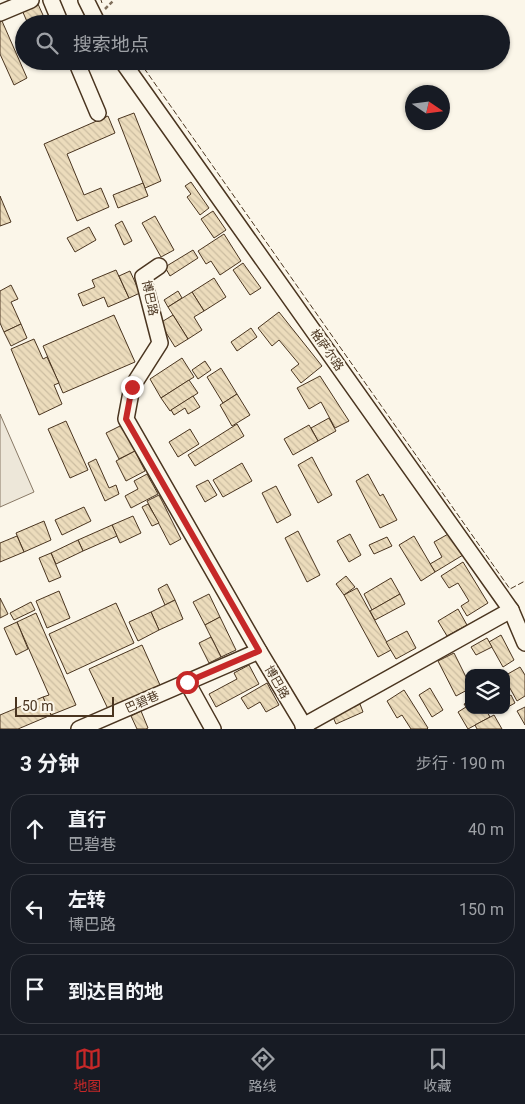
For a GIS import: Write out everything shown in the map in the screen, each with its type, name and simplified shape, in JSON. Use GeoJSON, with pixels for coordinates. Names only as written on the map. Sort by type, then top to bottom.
{"type":"FeatureCollection","features":[{"type":"Feature","properties":{"kind":"street"},"geometry":{"type":"LineString","coordinates":[[0,14],[31,0]]}},
{"type":"Feature","properties":{"kind":"street"},"geometry":{"type":"LineString","coordinates":[[51,0],[57,15]]}},
{"type":"Feature","properties":{"kind":"street"},"geometry":{"type":"LineString","coordinates":[[86,0],[94,15]]}},
{"type":"Feature","properties":{"kind":"street"},"geometry":{"type":"LineString","coordinates":[[80,70],[98,113]]}},
{"type":"Feature","properties":{"kind":"street","name":"格萨尔路"},"geometry":{"type":"LineString","coordinates":[[128,70],[511,610],[525,643]]}},
{"type":"Feature","properties":{"kind":"street","name":"博巴路"},"geometry":{"type":"LineString","coordinates":[[159,266],[143,277],[160,343],[132,387],[126,419],[259,651],[305,727]]}},
{"type":"Feature","properties":{"kind":"street"},"geometry":{"type":"LineString","coordinates":[[305,727],[511,610]]}},
{"type":"Feature","properties":{"kind":"street","name":"巴碧巷"},"geometry":{"type":"LineString","coordinates":[[79,729],[259,651]]}},
{"type":"Feature","properties":{"kind":"street"},"geometry":{"type":"LineString","coordinates":[[187,682],[213,729]]}},
{"type":"Feature","properties":{"kind":"shaded area"},"geometry":{"type":"Polygon","coordinates":[[[0,414],[34,492],[0,507],[0,414]]]}},
{"type":"Feature","properties":{"kind":"building"},"geometry":{"type":"Polygon","coordinates":[[[38,4],[43,15],[24,15],[22,10],[38,4]]]}},
{"type":"Feature","properties":{"kind":"building"},"geometry":{"type":"Polygon","coordinates":[[[2,21],[15,51],[15,70],[23,70],[27,78],[14,85],[0,54],[0,22],[2,21]]]}},
{"type":"Feature","properties":{"kind":"building"},"geometry":{"type":"Polygon","coordinates":[[[134,113],[161,181],[145,188],[118,119],[134,113]]]}},
{"type":"Feature","properties":{"kind":"building"},"geometry":{"type":"Polygon","coordinates":[[[108,116],[115,133],[67,154],[84,195],[101,188],[109,207],[77,221],[44,144],[108,116]]]}},
{"type":"Feature","properties":{"kind":"building"},"geometry":{"type":"Polygon","coordinates":[[[191,182],[209,208],[200,215],[187,197],[191,194],[185,186],[191,182]]]}},
{"type":"Feature","properties":{"kind":"building"},"geometry":{"type":"Polygon","coordinates":[[[143,183],[148,196],[118,208],[113,195],[143,183]]]}},
{"type":"Feature","properties":{"kind":"building"},"geometry":{"type":"Polygon","coordinates":[[[0,196],[11,222],[0,226],[0,196]]]}},
{"type":"Feature","properties":{"kind":"building"},"geometry":{"type":"Polygon","coordinates":[[[213,211],[226,230],[214,238],[201,219],[213,211]]]}},
{"type":"Feature","properties":{"kind":"building"},"geometry":{"type":"Polygon","coordinates":[[[155,216],[174,250],[161,257],[142,223],[155,216]]]}},
{"type":"Feature","properties":{"kind":"building"},"geometry":{"type":"Polygon","coordinates":[[[122,221],[132,241],[124,245],[115,225],[122,221]]]}},
{"type":"Feature","properties":{"kind":"building"},"geometry":{"type":"Polygon","coordinates":[[[89,227],[96,240],[75,252],[67,238],[89,227]]]}},
{"type":"Feature","properties":{"kind":"building"},"geometry":{"type":"Polygon","coordinates":[[[224,234],[241,261],[220,275],[211,261],[206,264],[198,251],[224,234]]]}},
{"type":"Feature","properties":{"kind":"building"},"geometry":{"type":"Polygon","coordinates":[[[193,250],[198,258],[170,276],[165,267],[193,250]]]}},
{"type":"Feature","properties":{"kind":"building"},"geometry":{"type":"Polygon","coordinates":[[[243,263],[261,288],[250,295],[233,270],[243,263]]]}},
{"type":"Feature","properties":{"kind":"building"},"geometry":{"type":"Polygon","coordinates":[[[116,270],[129,298],[108,307],[104,297],[83,306],[78,294],[95,287],[92,280],[116,270]]]}},
{"type":"Feature","properties":{"kind":"building"},"geometry":{"type":"Polygon","coordinates":[[[130,271],[140,293],[129,298],[119,276],[130,271]]]}},
{"type":"Feature","properties":{"kind":"building"},"geometry":{"type":"Polygon","coordinates":[[[214,278],[226,297],[204,311],[192,292],[214,278]]]}},
{"type":"Feature","properties":{"kind":"building"},"geometry":{"type":"Polygon","coordinates":[[[11,285],[18,299],[11,302],[21,324],[4,332],[0,323],[0,291],[11,285]]]}},
{"type":"Feature","properties":{"kind":"building"},"geometry":{"type":"Polygon","coordinates":[[[178,291],[182,298],[168,307],[164,300],[178,291]]]}},
{"type":"Feature","properties":{"kind":"building"},"geometry":{"type":"Polygon","coordinates":[[[192,292],[204,311],[194,317],[202,330],[188,339],[168,307],[192,292]]]}},
{"type":"Feature","properties":{"kind":"building"},"geometry":{"type":"Polygon","coordinates":[[[279,312],[322,366],[301,383],[291,370],[299,364],[279,340],[272,346],[258,328],[279,312]]]}},
{"type":"Feature","properties":{"kind":"building"},"geometry":{"type":"Polygon","coordinates":[[[114,315],[135,362],[63,393],[43,346],[114,315]]]}},
{"type":"Feature","properties":{"kind":"building"},"geometry":{"type":"Polygon","coordinates":[[[173,315],[188,339],[175,347],[160,323],[173,315]]]}},
{"type":"Feature","properties":{"kind":"building"},"geometry":{"type":"Polygon","coordinates":[[[21,324],[27,338],[11,346],[4,332],[21,324]]]}},
{"type":"Feature","properties":{"kind":"building"},"geometry":{"type":"Polygon","coordinates":[[[251,328],[257,337],[237,351],[231,342],[251,328]]]}},
{"type":"Feature","properties":{"kind":"building"},"geometry":{"type":"Polygon","coordinates":[[[34,339],[43,359],[47,357],[59,383],[54,385],[62,404],[39,415],[11,349],[34,339]]]}},
{"type":"Feature","properties":{"kind":"building"},"geometry":{"type":"Polygon","coordinates":[[[182,358],[194,377],[161,398],[150,379],[182,358]]]}},
{"type":"Feature","properties":{"kind":"building"},"geometry":{"type":"Polygon","coordinates":[[[205,361],[211,370],[198,379],[192,370],[205,361]]]}},
{"type":"Feature","properties":{"kind":"building"},"geometry":{"type":"Polygon","coordinates":[[[221,368],[237,394],[223,403],[207,377],[221,368]]]}},
{"type":"Feature","properties":{"kind":"building"},"geometry":{"type":"Polygon","coordinates":[[[320,376],[349,421],[335,428],[321,402],[309,409],[297,388],[320,376]]]}},
{"type":"Feature","properties":{"kind":"building"},"geometry":{"type":"Polygon","coordinates":[[[189,380],[198,393],[170,411],[161,398],[189,380]]]}},
{"type":"Feature","properties":{"kind":"building"},"geometry":{"type":"Polygon","coordinates":[[[237,394],[250,415],[232,426],[220,405],[237,394]]]}},
{"type":"Feature","properties":{"kind":"building"},"geometry":{"type":"Polygon","coordinates":[[[193,396],[200,407],[188,414],[185,408],[174,415],[171,410],[193,396]]]}},
{"type":"Feature","properties":{"kind":"building"},"geometry":{"type":"Polygon","coordinates":[[[329,418],[336,431],[318,441],[311,428],[329,418]]]}},
{"type":"Feature","properties":{"kind":"building"},"geometry":{"type":"Polygon","coordinates":[[[66,421],[88,470],[70,478],[48,429],[66,421]]]}},
{"type":"Feature","properties":{"kind":"building"},"geometry":{"type":"Polygon","coordinates":[[[237,424],[244,436],[195,466],[188,455],[237,424]]]}},
{"type":"Feature","properties":{"kind":"building"},"geometry":{"type":"Polygon","coordinates":[[[122,425],[135,451],[119,459],[106,433],[122,425]]]}},
{"type":"Feature","properties":{"kind":"building"},"geometry":{"type":"Polygon","coordinates":[[[309,425],[318,441],[293,455],[284,439],[309,425]]]}},
{"type":"Feature","properties":{"kind":"building"},"geometry":{"type":"Polygon","coordinates":[[[190,429],[199,444],[178,457],[169,442],[190,429]]]}},
{"type":"Feature","properties":{"kind":"building"},"geometry":{"type":"Polygon","coordinates":[[[135,451],[145,471],[126,481],[116,461],[135,451]]]}},
{"type":"Feature","properties":{"kind":"building"},"geometry":{"type":"Polygon","coordinates":[[[312,457],[332,495],[318,503],[298,465],[312,457]]]}},
{"type":"Feature","properties":{"kind":"building"},"geometry":{"type":"Polygon","coordinates":[[[96,459],[109,488],[116,485],[119,494],[105,501],[88,463],[96,459]]]}},
{"type":"Feature","properties":{"kind":"building"},"geometry":{"type":"Polygon","coordinates":[[[242,463],[252,481],[223,497],[213,480],[242,463]]]}},
{"type":"Feature","properties":{"kind":"building"},"geometry":{"type":"Polygon","coordinates":[[[147,474],[158,494],[131,508],[125,496],[138,489],[134,481],[147,474]]]}},
{"type":"Feature","properties":{"kind":"building"},"geometry":{"type":"Polygon","coordinates":[[[368,474],[380,496],[383,494],[397,520],[380,528],[356,481],[368,474]]]}},
{"type":"Feature","properties":{"kind":"building"},"geometry":{"type":"Polygon","coordinates":[[[208,480],[217,495],[205,502],[196,486],[208,480]]]}},
{"type":"Feature","properties":{"kind":"building"},"geometry":{"type":"Polygon","coordinates":[[[276,486],[291,515],[277,523],[262,493],[276,486]]]}},
{"type":"Feature","properties":{"kind":"building"},"geometry":{"type":"Polygon","coordinates":[[[159,495],[181,539],[170,545],[147,501],[159,495]]]}},
{"type":"Feature","properties":{"kind":"building"},"geometry":{"type":"Polygon","coordinates":[[[148,504],[159,523],[152,526],[142,507],[148,504]]]}},
{"type":"Feature","properties":{"kind":"building"},"geometry":{"type":"Polygon","coordinates":[[[84,507],[91,521],[62,535],[55,520],[84,507]]]}},
{"type":"Feature","properties":{"kind":"building"},"geometry":{"type":"Polygon","coordinates":[[[133,516],[141,533],[120,543],[112,525],[133,516]]]}},
{"type":"Feature","properties":{"kind":"building"},"geometry":{"type":"Polygon","coordinates":[[[44,521],[51,540],[24,552],[16,533],[44,521]]]}},
{"type":"Feature","properties":{"kind":"building"},"geometry":{"type":"Polygon","coordinates":[[[112,525],[117,536],[83,551],[78,540],[112,525]]]}},
{"type":"Feature","properties":{"kind":"building"},"geometry":{"type":"Polygon","coordinates":[[[298,531],[320,575],[307,582],[285,538],[298,531]]]}},
{"type":"Feature","properties":{"kind":"building"},"geometry":{"type":"Polygon","coordinates":[[[450,533],[463,555],[435,572],[430,564],[442,557],[434,542],[450,533]]]}},
{"type":"Feature","properties":{"kind":"building"},"geometry":{"type":"Polygon","coordinates":[[[350,534],[361,555],[349,562],[337,541],[350,534]]]}},
{"type":"Feature","properties":{"kind":"building"},"geometry":{"type":"Polygon","coordinates":[[[17,536],[24,552],[0,562],[0,543],[17,536]]]}},
{"type":"Feature","properties":{"kind":"building"},"geometry":{"type":"Polygon","coordinates":[[[414,536],[435,572],[421,581],[399,545],[414,536]]]}},
{"type":"Feature","properties":{"kind":"building"},"geometry":{"type":"Polygon","coordinates":[[[387,537],[392,546],[374,554],[369,545],[387,537]]]}},
{"type":"Feature","properties":{"kind":"building"},"geometry":{"type":"Polygon","coordinates":[[[78,540],[83,551],[56,564],[51,553],[78,540]]]}},
{"type":"Feature","properties":{"kind":"building"},"geometry":{"type":"Polygon","coordinates":[[[51,553],[61,577],[49,582],[39,558],[51,553]]]}},
{"type":"Feature","properties":{"kind":"building"},"geometry":{"type":"Polygon","coordinates":[[[463,562],[488,603],[467,616],[461,606],[469,601],[458,583],[449,588],[441,576],[463,562]]]}},
{"type":"Feature","properties":{"kind":"building"},"geometry":{"type":"Polygon","coordinates":[[[346,576],[355,587],[344,595],[336,584],[346,576]]]}},
{"type":"Feature","properties":{"kind":"building"},"geometry":{"type":"Polygon","coordinates":[[[391,578],[400,594],[372,610],[364,594],[391,578]]]}},
{"type":"Feature","properties":{"kind":"building"},"geometry":{"type":"Polygon","coordinates":[[[167,584],[175,600],[165,605],[158,589],[167,584]]]}},
{"type":"Feature","properties":{"kind":"building"},"geometry":{"type":"Polygon","coordinates":[[[357,588],[391,650],[378,657],[344,595],[357,588]]]}},
{"type":"Feature","properties":{"kind":"building"},"geometry":{"type":"Polygon","coordinates":[[[59,591],[70,618],[47,628],[36,601],[59,591]]]}},
{"type":"Feature","properties":{"kind":"building"},"geometry":{"type":"Polygon","coordinates":[[[209,594],[220,617],[205,625],[193,602],[209,594]]]}},
{"type":"Feature","properties":{"kind":"building"},"geometry":{"type":"Polygon","coordinates":[[[400,594],[405,604],[375,620],[370,611],[400,594]]]}},
{"type":"Feature","properties":{"kind":"building"},"geometry":{"type":"Polygon","coordinates":[[[0,598],[8,614],[0,618],[0,598]]]}},
{"type":"Feature","properties":{"kind":"building"},"geometry":{"type":"Polygon","coordinates":[[[175,600],[183,619],[159,630],[151,612],[175,600]]]}},
{"type":"Feature","properties":{"kind":"building"},"geometry":{"type":"Polygon","coordinates":[[[31,602],[35,610],[14,620],[10,613],[31,602]]]}},
{"type":"Feature","properties":{"kind":"building"},"geometry":{"type":"Polygon","coordinates":[[[116,603],[134,643],[67,674],[49,634],[116,603]]]}},
{"type":"Feature","properties":{"kind":"building"},"geometry":{"type":"Polygon","coordinates":[[[458,609],[467,625],[447,636],[438,621],[458,609]]]}},
{"type":"Feature","properties":{"kind":"building"},"geometry":{"type":"Polygon","coordinates":[[[151,612],[159,630],[138,641],[129,622],[151,612]]]}},
{"type":"Feature","properties":{"kind":"building"},"geometry":{"type":"Polygon","coordinates":[[[36,613],[76,705],[51,715],[43,697],[49,695],[17,622],[36,613]]]}},
{"type":"Feature","properties":{"kind":"building"},"geometry":{"type":"Polygon","coordinates":[[[220,617],[236,650],[221,657],[205,625],[220,617]]]}},
{"type":"Feature","properties":{"kind":"building"},"geometry":{"type":"Polygon","coordinates":[[[17,622],[28,649],[16,655],[4,628],[17,622]]]}},
{"type":"Feature","properties":{"kind":"building"},"geometry":{"type":"Polygon","coordinates":[[[407,631],[416,648],[396,659],[386,642],[407,631]]]}},
{"type":"Feature","properties":{"kind":"building"},"geometry":{"type":"Polygon","coordinates":[[[501,635],[514,660],[503,667],[489,642],[501,635]]]}},
{"type":"Feature","properties":{"kind":"building"},"geometry":{"type":"Polygon","coordinates":[[[211,637],[221,657],[209,663],[199,643],[211,637]]]}},
{"type":"Feature","properties":{"kind":"building"},"geometry":{"type":"Polygon","coordinates":[[[487,638],[492,647],[476,655],[471,647],[487,638]]]}},
{"type":"Feature","properties":{"kind":"building"},"geometry":{"type":"Polygon","coordinates":[[[142,645],[160,685],[108,709],[89,669],[142,645]]]}},
{"type":"Feature","properties":{"kind":"building"},"geometry":{"type":"Polygon","coordinates":[[[454,653],[465,675],[465,691],[456,696],[438,661],[454,653]]]}},
{"type":"Feature","properties":{"kind":"building"},"geometry":{"type":"Polygon","coordinates":[[[249,665],[259,684],[216,707],[209,694],[237,679],[234,673],[249,665]]]}},
{"type":"Feature","properties":{"kind":"building"},"geometry":{"type":"Polygon","coordinates":[[[520,667],[525,675],[525,696],[517,701],[510,688],[510,673],[520,667]]]}},
{"type":"Feature","properties":{"kind":"building"},"geometry":{"type":"Polygon","coordinates":[[[267,683],[279,705],[266,712],[260,702],[248,709],[241,698],[267,683]]]}},
{"type":"Feature","properties":{"kind":"building"},"geometry":{"type":"Polygon","coordinates":[[[430,688],[443,710],[432,717],[419,695],[430,688]]]}},
{"type":"Feature","properties":{"kind":"building"},"geometry":{"type":"Polygon","coordinates":[[[404,690],[427,729],[411,729],[402,715],[397,718],[387,701],[404,690]]]}},
{"type":"Feature","properties":{"kind":"building"},"geometry":{"type":"Polygon","coordinates":[[[510,696],[515,703],[510,706],[510,696]]]}},
{"type":"Feature","properties":{"kind":"building"},"geometry":{"type":"Polygon","coordinates":[[[43,697],[51,715],[18,729],[0,729],[0,715],[43,697]]]}},
{"type":"Feature","properties":{"kind":"building"},"geometry":{"type":"Polygon","coordinates":[[[360,704],[363,712],[336,724],[333,717],[360,704]]]}},
{"type":"Feature","properties":{"kind":"building"},"geometry":{"type":"Polygon","coordinates":[[[525,707],[525,725],[517,711],[525,707]]]}},
{"type":"Feature","properties":{"kind":"building"},"geometry":{"type":"Polygon","coordinates":[[[465,708],[465,714],[488,714],[490,717],[468,729],[458,712],[465,708]]]}},
{"type":"Feature","properties":{"kind":"building"},"geometry":{"type":"Polygon","coordinates":[[[141,711],[148,728],[146,729],[137,729],[131,716],[141,711]]]}},
{"type":"Feature","properties":{"kind":"building"},"geometry":{"type":"Polygon","coordinates":[[[494,715],[502,729],[477,729],[475,725],[494,715]]]}},
{"type":"Feature","properties":{"kind":"fence"},"geometry":{"type":"LineString","coordinates":[[145,70],[510,589],[525,581]]}},
{"type":"Feature","properties":{"kind":"route"},"geometry":{"type":"LineString","coordinates":[[132,387],[126,419],[259,651],[187,682]]}}]}
